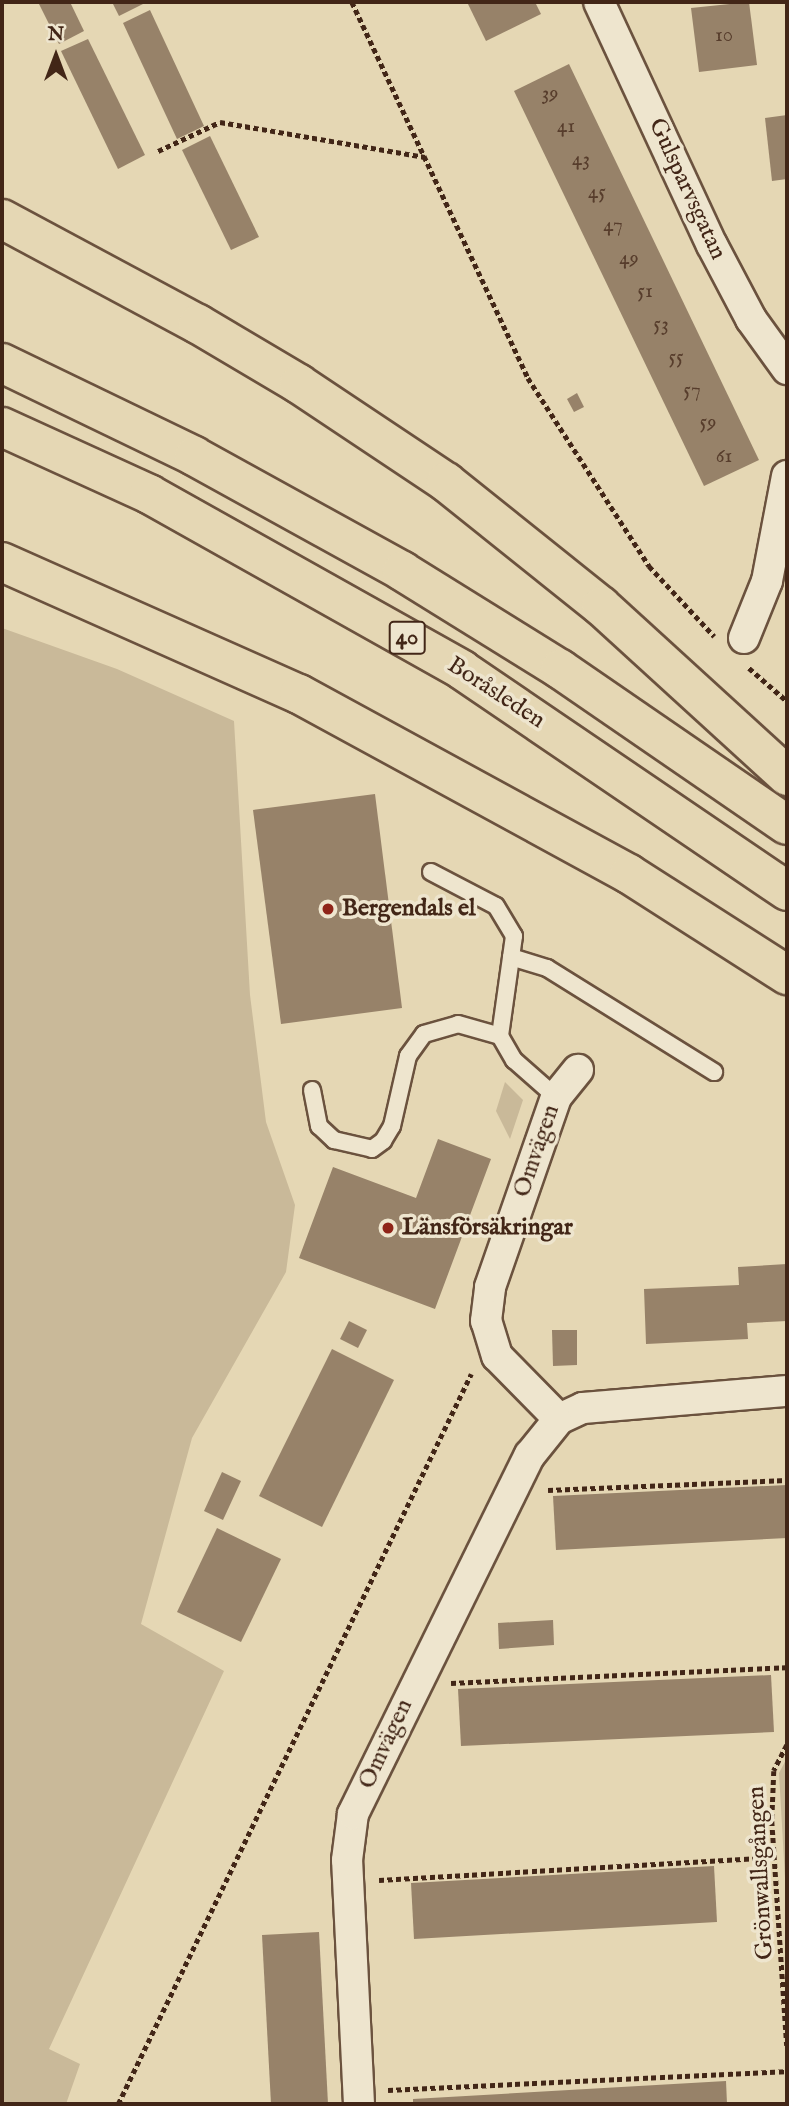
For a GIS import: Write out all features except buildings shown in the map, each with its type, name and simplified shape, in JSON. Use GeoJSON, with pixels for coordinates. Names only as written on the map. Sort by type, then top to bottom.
{"type":"FeatureCollection","features":[{"type":"Feature","properties":{"kind":"highway"},"geometry":{"type":"LineString","coordinates":[[2,219],[198,324],[446,482],[601,606],[787,776]]}},
{"type":"Feature","properties":{"kind":"highway","name":"40"},"geometry":{"type":"LineString","coordinates":[[2,363],[194,456],[402,571],[560,669],[787,825]]}},
{"type":"Feature","properties":{"kind":"highway","name":"Boråsleden"},"geometry":{"type":"LineString","coordinates":[[2,427],[149,494],[462,670],[787,891]]}},
{"type":"Feature","properties":{"kind":"highway"},"geometry":{"type":"LineString","coordinates":[[2,562],[299,694],[629,874],[787,975]]}},
{"type":"Feature","properties":{"kind":"street","name":"Gulsparvsgatan"},"geometry":{"type":"LineString","coordinates":[[599,2],[712,245],[751,319],[787,369]]}},
{"type":"Feature","properties":{"kind":"street"},"geometry":{"type":"LineString","coordinates":[[735,647],[756,617],[767,581],[787,476]]}},
{"type":"Feature","properties":{"kind":"street","name":"Omvägen"},"geometry":{"type":"LineString","coordinates":[[559,1419],[497,1356],[486,1321],[490,1287],[556,1097],[578,1070]]}},
{"type":"Feature","properties":{"kind":"street","name":"Omvägen"},"geometry":{"type":"LineString","coordinates":[[368,2097],[347,1860],[353,1814],[505,1499],[530,1455],[559,1419],[583,1408],[615,1402],[787,1391]]}},
{"type":"Feature","properties":{"kind":"lane"},"geometry":{"type":"LineString","coordinates":[[431,872],[496,906],[514,936],[500,1036],[514,1060],[556,1097]]}},
{"type":"Feature","properties":{"kind":"lane"},"geometry":{"type":"LineString","coordinates":[[511,957],[547,968],[714,1072]]}},
{"type":"Feature","properties":{"kind":"lane"},"geometry":{"type":"LineString","coordinates":[[312,1090],[319,1126],[334,1140],[372,1149],[383,1141],[392,1126],[408,1056],[424,1034],[458,1024],[500,1036]]}},
{"type":"Feature","properties":{"kind":"path"},"geometry":{"type":"LineString","coordinates":[[352,2],[528,377],[649,566],[735,647],[787,701]]}},
{"type":"Feature","properties":{"kind":"path"},"geometry":{"type":"LineString","coordinates":[[158,151],[220,122],[426,158]]}},
{"type":"Feature","properties":{"kind":"path"},"geometry":{"type":"LineString","coordinates":[[118,2104],[472,1372],[497,1356]]}},
{"type":"Feature","properties":{"kind":"path"},"geometry":{"type":"LineString","coordinates":[[545,1481],[537,1490],[787,1480]]}},
{"type":"Feature","properties":{"kind":"path"},"geometry":{"type":"LineString","coordinates":[[440,1683],[787,1667]]}},
{"type":"Feature","properties":{"kind":"path","name":"Grönwallsgången"},"geometry":{"type":"LineString","coordinates":[[787,1745],[774,1771],[775,1857],[785,1947],[787,2045]]}},
{"type":"Feature","properties":{"kind":"path"},"geometry":{"type":"LineString","coordinates":[[364,1881],[775,1857]]}},
{"type":"Feature","properties":{"kind":"path"},"geometry":{"type":"LineString","coordinates":[[368,2097],[787,2071]]}},
{"type":"Feature","properties":{"kind":"shaded area"},"geometry":{"type":"Polygon","coordinates":[[[2,628],[117,669],[234,721],[250,995],[266,1122],[295,1205],[286,1272],[192,1438],[141,1624],[224,1671],[49,2049],[80,2064],[66,2104],[2,2104],[2,628]]]}},
{"type":"Feature","properties":{"kind":"shaded area"},"geometry":{"type":"Polygon","coordinates":[[[505,1082],[523,1100],[510,1139],[496,1111],[505,1082]]]}},
{"type":"Feature","properties":{"kind":"shaded area"},"geometry":{"type":"Polygon","coordinates":[[[787,1758],[787,1913],[779,1773],[787,1758]]]}},
{"type":"Feature","properties":{"kind":"place","name":"Bergendals el"},"geometry":{"type":"Point","coordinates":[328,909]}},
{"type":"Feature","properties":{"kind":"place","name":"Länsförsäkringar"},"geometry":{"type":"Point","coordinates":[388,1228]}}]}
